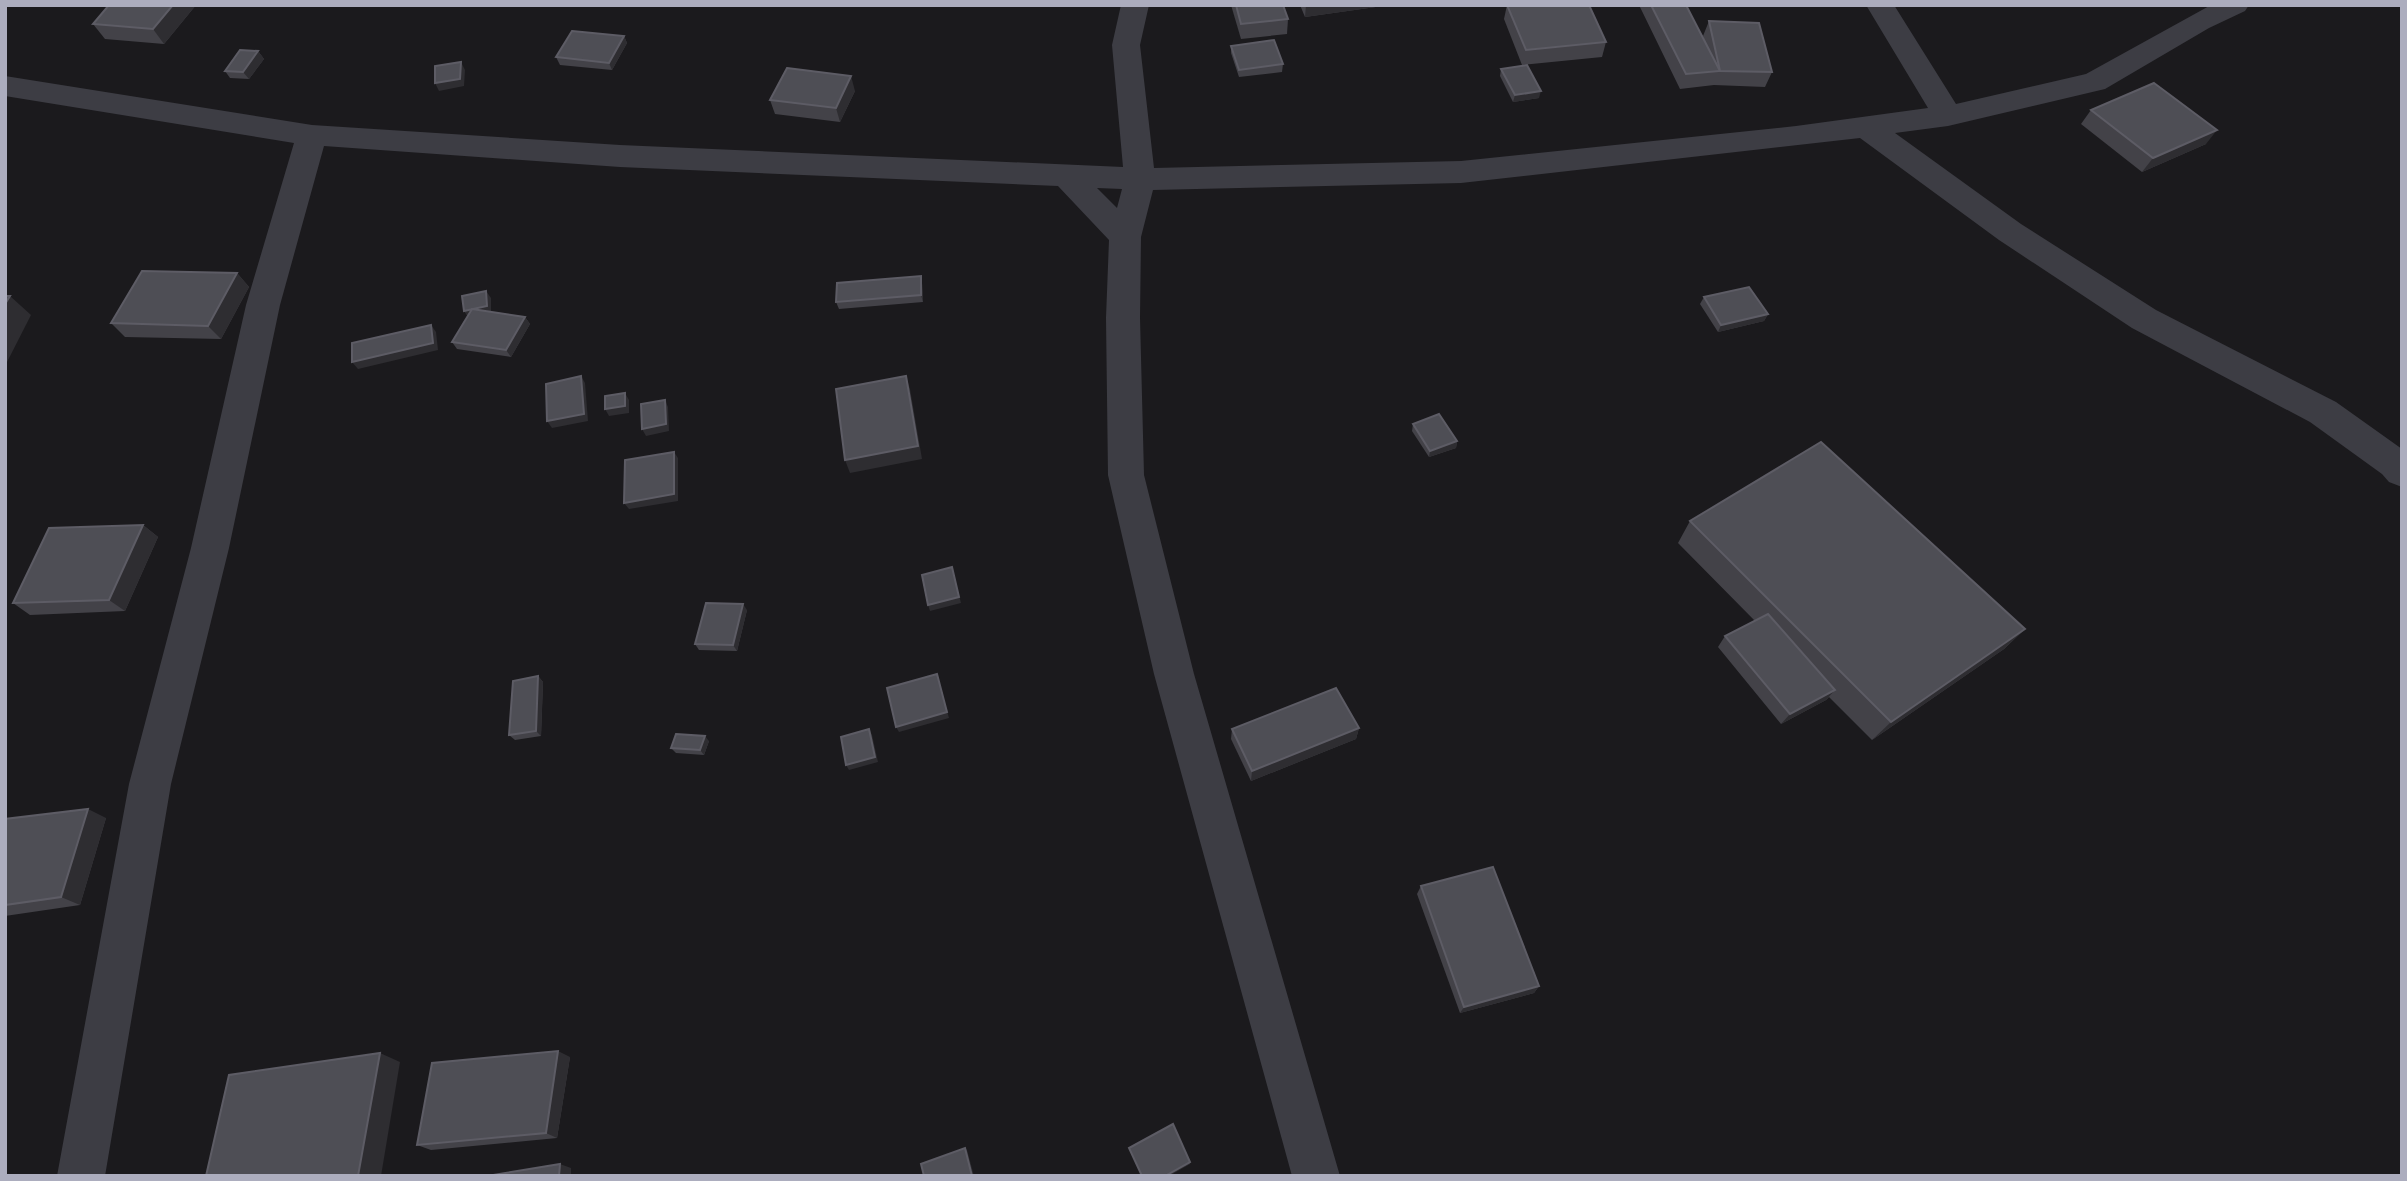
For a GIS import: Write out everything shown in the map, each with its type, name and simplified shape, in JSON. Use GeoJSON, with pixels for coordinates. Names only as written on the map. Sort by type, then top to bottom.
{"type":"FeatureCollection","features":[{"type":"Feature","properties":{"kind":"street"},"geometry":{"type":"LineString","coordinates":[[1135,5],[1126,45],[1140,179],[1125,237],[1123,318],[1126,475],[1174,674],[1316,1176]]}},
{"type":"Feature","properties":{"kind":"street"},"geometry":{"type":"LineString","coordinates":[[1880,5],[1948,116]]}},
{"type":"Feature","properties":{"kind":"street"},"geometry":{"type":"LineString","coordinates":[[5,86],[312,135],[620,156],[1140,179],[1461,172],[1948,116],[2095,82],[2199,22],[2235,5]]}},
{"type":"Feature","properties":{"kind":"street"},"geometry":{"type":"LineString","coordinates":[[1866,127],[2010,232],[2144,319],[2323,412],[2395,464],[2402,472]]}},
{"type":"Feature","properties":{"kind":"street"},"geometry":{"type":"LineString","coordinates":[[81,1176],[150,784],[210,548],[263,305],[312,135]]}},
{"type":"Feature","properties":{"kind":"street"},"geometry":{"type":"LineString","coordinates":[[1066,176],[1125,237]]}},
{"type":"Feature","properties":{"kind":"building"},"geometry":{"type":"Polygon","coordinates":[[[109,5],[173,5],[153,29],[93,24],[109,5]]]}},
{"type":"Feature","properties":{"kind":"building"},"geometry":{"type":"Polygon","coordinates":[[[1236,5],[1283,5],[1288,19],[1241,24],[1236,5]]]}},
{"type":"Feature","properties":{"kind":"building"},"geometry":{"type":"Polygon","coordinates":[[[1507,5],[1589,5],[1606,42],[1526,50],[1507,5]]]}},
{"type":"Feature","properties":{"kind":"building"},"geometry":{"type":"Polygon","coordinates":[[[1651,5],[1686,5],[1720,71],[1686,74],[1651,5]]]}},
{"type":"Feature","properties":{"kind":"building"},"geometry":{"type":"Polygon","coordinates":[[[1709,21],[1759,23],[1772,72],[1720,71],[1709,21]]]}},
{"type":"Feature","properties":{"kind":"building"},"geometry":{"type":"Polygon","coordinates":[[[572,31],[624,36],[609,63],[556,57],[572,31]]]}},
{"type":"Feature","properties":{"kind":"building"},"geometry":{"type":"Polygon","coordinates":[[[1274,40],[1283,64],[1239,70],[1231,46],[1274,40]]]}},
{"type":"Feature","properties":{"kind":"building"},"geometry":{"type":"Polygon","coordinates":[[[240,50],[258,51],[243,72],[225,71],[240,50]]]}},
{"type":"Feature","properties":{"kind":"building"},"geometry":{"type":"Polygon","coordinates":[[[461,62],[460,79],[435,83],[435,66],[461,62]]]}},
{"type":"Feature","properties":{"kind":"building"},"geometry":{"type":"Polygon","coordinates":[[[1527,65],[1541,91],[1515,95],[1501,69],[1527,65]]]}},
{"type":"Feature","properties":{"kind":"building"},"geometry":{"type":"Polygon","coordinates":[[[787,68],[851,76],[836,108],[770,100],[787,68]]]}},
{"type":"Feature","properties":{"kind":"building"},"geometry":{"type":"Polygon","coordinates":[[[2154,83],[2217,130],[2153,158],[2091,110],[2154,83]]]}},
{"type":"Feature","properties":{"kind":"building"},"geometry":{"type":"Polygon","coordinates":[[[142,271],[237,273],[208,326],[111,323],[142,271]]]}},
{"type":"Feature","properties":{"kind":"building"},"geometry":{"type":"Polygon","coordinates":[[[921,276],[921,295],[836,302],[837,283],[921,276]]]}},
{"type":"Feature","properties":{"kind":"building"},"geometry":{"type":"Polygon","coordinates":[[[1749,287],[1768,314],[1721,325],[1704,297],[1749,287]]]}},
{"type":"Feature","properties":{"kind":"building"},"geometry":{"type":"Polygon","coordinates":[[[486,291],[487,306],[464,311],[462,296],[486,291]]]}},
{"type":"Feature","properties":{"kind":"building"},"geometry":{"type":"Polygon","coordinates":[[[472,309],[525,317],[506,350],[452,342],[472,309]]]}},
{"type":"Feature","properties":{"kind":"building"},"geometry":{"type":"Polygon","coordinates":[[[431,325],[433,343],[352,362],[352,343],[431,325]]]}},
{"type":"Feature","properties":{"kind":"building"},"geometry":{"type":"Polygon","coordinates":[[[581,376],[584,414],[547,421],[546,384],[581,376]]]}},
{"type":"Feature","properties":{"kind":"building"},"geometry":{"type":"Polygon","coordinates":[[[906,376],[918,446],[845,460],[836,389],[906,376]]]}},
{"type":"Feature","properties":{"kind":"building"},"geometry":{"type":"Polygon","coordinates":[[[625,393],[625,406],[605,409],[605,396],[625,393]]]}},
{"type":"Feature","properties":{"kind":"building"},"geometry":{"type":"Polygon","coordinates":[[[665,400],[666,424],[642,429],[641,404],[665,400]]]}},
{"type":"Feature","properties":{"kind":"building"},"geometry":{"type":"Polygon","coordinates":[[[1439,414],[1457,441],[1430,451],[1413,424],[1439,414]]]}},
{"type":"Feature","properties":{"kind":"building"},"geometry":{"type":"Polygon","coordinates":[[[1821,442],[2025,629],[1891,722],[1690,521],[1821,442]]]}},
{"type":"Feature","properties":{"kind":"building"},"geometry":{"type":"Polygon","coordinates":[[[674,452],[674,494],[624,503],[625,460],[674,452]]]}},
{"type":"Feature","properties":{"kind":"building"},"geometry":{"type":"Polygon","coordinates":[[[143,525],[109,600],[13,603],[49,528],[143,525]]]}},
{"type":"Feature","properties":{"kind":"building"},"geometry":{"type":"Polygon","coordinates":[[[952,567],[959,597],[928,605],[922,575],[952,567]]]}},
{"type":"Feature","properties":{"kind":"building"},"geometry":{"type":"Polygon","coordinates":[[[706,603],[743,604],[733,645],[695,644],[706,603]]]}},
{"type":"Feature","properties":{"kind":"building"},"geometry":{"type":"Polygon","coordinates":[[[1768,614],[1835,690],[1790,714],[1725,636],[1768,614]]]}},
{"type":"Feature","properties":{"kind":"building"},"geometry":{"type":"Polygon","coordinates":[[[937,674],[947,712],[896,727],[887,688],[937,674]]]}},
{"type":"Feature","properties":{"kind":"building"},"geometry":{"type":"Polygon","coordinates":[[[538,676],[536,731],[509,735],[513,681],[538,676]]]}},
{"type":"Feature","properties":{"kind":"building"},"geometry":{"type":"Polygon","coordinates":[[[1336,688],[1359,728],[1252,771],[1232,729],[1336,688]]]}},
{"type":"Feature","properties":{"kind":"building"},"geometry":{"type":"Polygon","coordinates":[[[869,729],[875,757],[846,765],[841,737],[869,729]]]}},
{"type":"Feature","properties":{"kind":"building"},"geometry":{"type":"Polygon","coordinates":[[[676,734],[705,736],[700,750],[671,748],[676,734]]]}},
{"type":"Feature","properties":{"kind":"building"},"geometry":{"type":"Polygon","coordinates":[[[88,809],[61,897],[5,905],[5,819],[88,809]]]}},
{"type":"Feature","properties":{"kind":"building"},"geometry":{"type":"Polygon","coordinates":[[[1493,867],[1539,986],[1464,1007],[1421,886],[1493,867]]]}},
{"type":"Feature","properties":{"kind":"building"},"geometry":{"type":"Polygon","coordinates":[[[558,1051],[546,1133],[417,1145],[432,1063],[558,1051]]]}},
{"type":"Feature","properties":{"kind":"building"},"geometry":{"type":"Polygon","coordinates":[[[380,1053],[358,1176],[206,1176],[229,1075],[380,1053]]]}},
{"type":"Feature","properties":{"kind":"building"},"geometry":{"type":"Polygon","coordinates":[[[1173,1124],[1190,1162],[1165,1176],[1142,1176],[1129,1148],[1173,1124]]]}},
{"type":"Feature","properties":{"kind":"building"},"geometry":{"type":"Polygon","coordinates":[[[965,1148],[972,1176],[924,1176],[921,1164],[965,1148]]]}},
{"type":"Feature","properties":{"kind":"building"},"geometry":{"type":"Polygon","coordinates":[[[560,1164],[559,1176],[487,1176],[560,1164]]]}}]}
